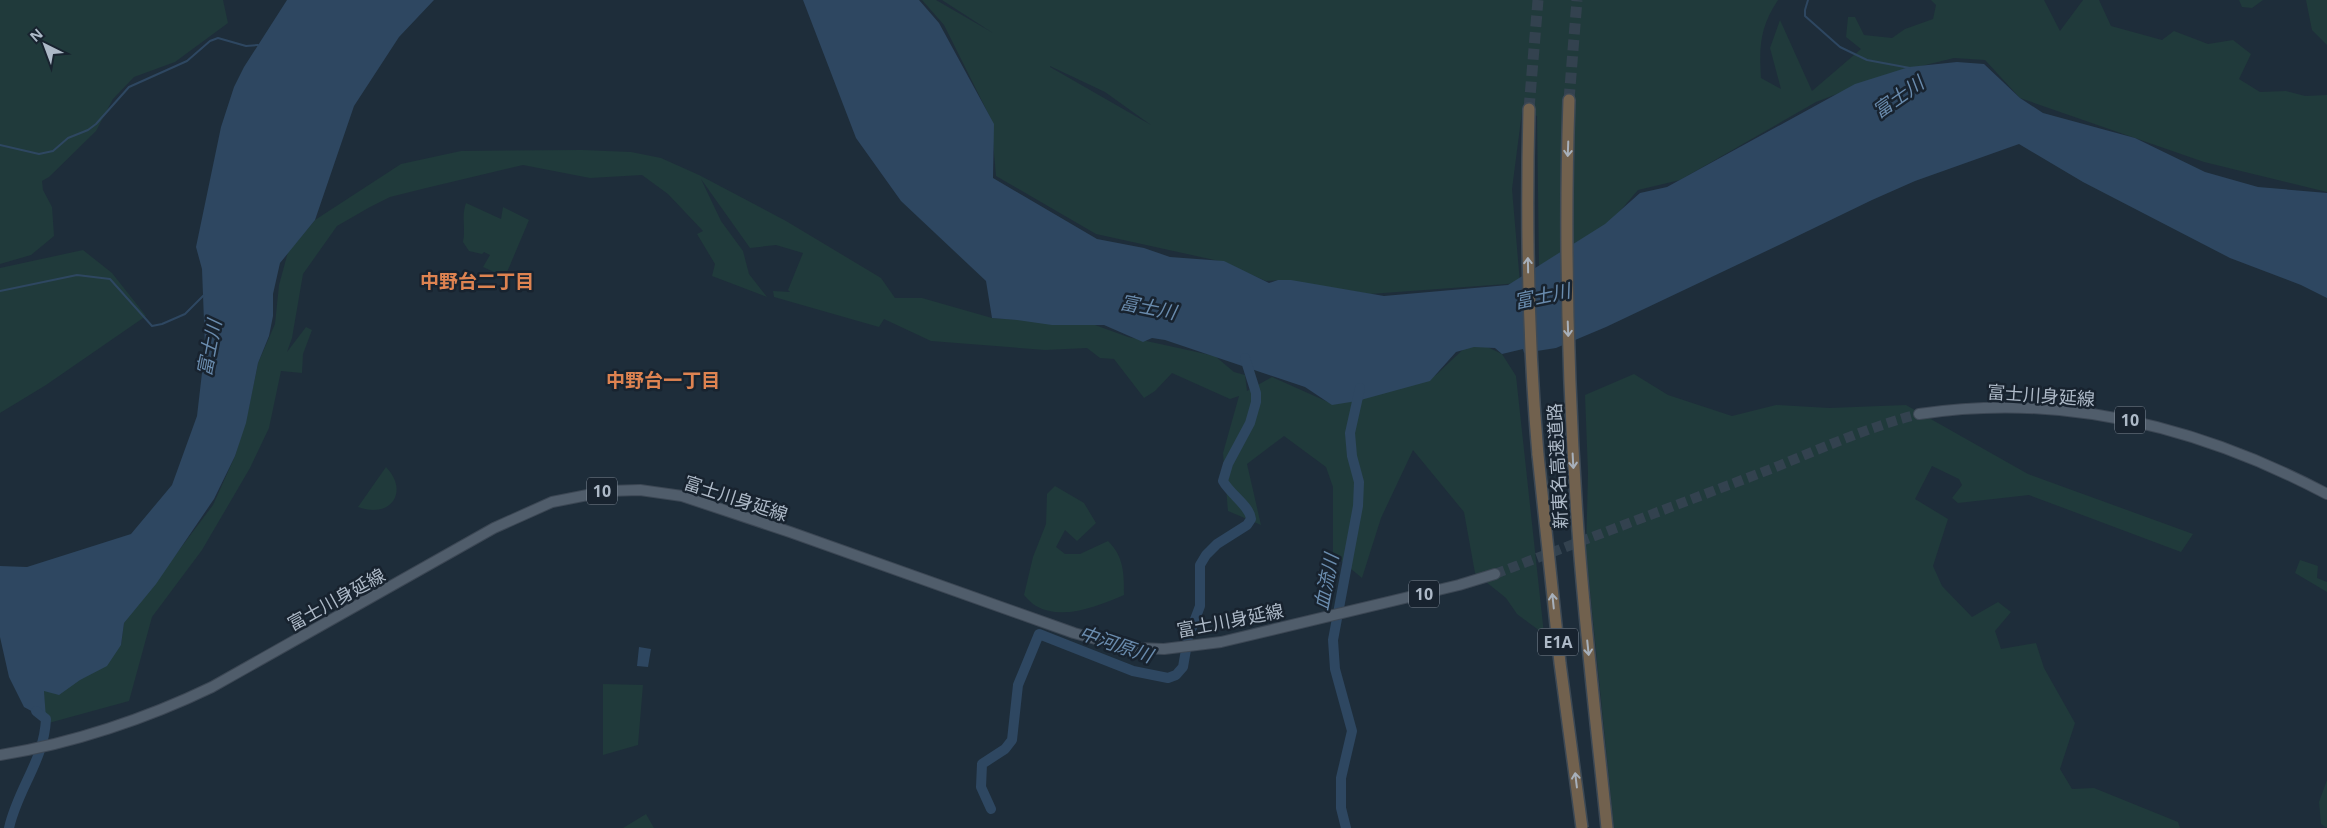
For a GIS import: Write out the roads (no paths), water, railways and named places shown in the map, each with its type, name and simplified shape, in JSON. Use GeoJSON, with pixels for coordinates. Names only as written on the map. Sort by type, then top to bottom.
{"type":"FeatureCollection","features":[{"type":"Feature","properties":{"kind":"highway","name":"新東名高速道路"},"geometry":{"type":"LineString","coordinates":[[1569,100],[1566,251],[1571,412],[1582,582],[1607,828]]}},
{"type":"Feature","properties":{"kind":"highway","name":"新東名高速道路"},"geometry":{"type":"LineString","coordinates":[[1529,109],[1528,282],[1535,418],[1560,663],[1582,828]]}},
{"type":"Feature","properties":{"kind":"main road","name":"富士川身延線"},"geometry":{"type":"LineString","coordinates":[[1919,414],[1979,407],[2074,410],[2118,417],[2249,457],[2327,494]]}},
{"type":"Feature","properties":{"kind":"main road","name":"富士川身延線"},"geometry":{"type":"LineString","coordinates":[[0,755],[56,742],[140,718],[185,700],[494,528],[552,502],[608,491],[640,490],[682,496],[790,532],[1074,633],[1136,648],[1186,647],[1230,640],[1460,585],[1495,574]]}},
{"type":"Feature","properties":{"kind":"water","name":"富士川"},"geometry":{"type":"Polygon","coordinates":[[[287,0],[434,0],[399,37],[354,106],[315,220],[280,263],[273,294],[273,316],[269,336],[258,363],[246,423],[235,456],[214,499],[156,584],[124,623],[121,645],[107,666],[80,680],[59,695],[44,691],[46,719],[24,707],[9,677],[0,637],[0,566],[27,567],[131,534],[172,485],[197,416],[205,347],[202,269],[196,247],[221,127],[234,87],[244,67],[287,0]]]}},
{"type":"Feature","properties":{"kind":"water","name":"富士川"},"geometry":{"type":"Polygon","coordinates":[[[803,0],[919,0],[939,23],[994,124],[993,178],[1097,239],[1144,248],[1170,257],[1224,261],[1269,283],[1278,280],[1291,280],[1384,296],[1508,285],[1605,224],[1640,193],[1667,187],[1855,84],[1909,67],[1957,62],[1984,64],[2020,98],[2043,113],[2135,138],[2205,172],[2258,187],[2327,193],[2327,298],[2301,285],[2230,258],[2083,182],[2019,144],[1915,181],[1606,327],[1556,348],[1524,353],[1523,349],[1502,354],[1495,348],[1474,347],[1456,352],[1430,381],[1357,401],[1332,405],[1305,387],[1165,340],[1152,338],[1143,342],[1104,325],[1052,325],[992,318],[986,281],[901,201],[856,138],[803,0]]]}},
{"type":"Feature","properties":{"kind":"water"},"geometry":{"type":"Polygon","coordinates":[[[639,647],[651,649],[648,667],[637,666],[639,647]]]}},
{"type":"Feature","properties":{"kind":"waterway","name":"富士川"},"geometry":{"type":"LineString","coordinates":[[1808,0],[1805,16],[1840,47],[1867,60],[1910,68]]}},
{"type":"Feature","properties":{"kind":"waterway"},"geometry":{"type":"LineString","coordinates":[[0,145],[39,154],[53,151],[68,138],[88,130],[96,124],[129,87],[187,61],[210,41],[218,38],[246,46],[258,45]]}},
{"type":"Feature","properties":{"kind":"waterway"},"geometry":{"type":"LineString","coordinates":[[0,291],[77,275],[110,279],[152,326],[162,324],[185,314],[204,295]]}},
{"type":"Feature","properties":{"kind":"waterway","name":"中河原川"},"geometry":{"type":"LineString","coordinates":[[991,809],[981,787],[982,764],[1005,749],[1012,740],[1018,685],[1039,634],[1133,671],[1168,678],[1176,675],[1183,667],[1188,638],[1200,606],[1200,565],[1206,555],[1217,544],[1247,525],[1251,519],[1247,509],[1223,481],[1228,464],[1250,423],[1256,402],[1256,393],[1245,358]]}},
{"type":"Feature","properties":{"kind":"waterway","name":"血流川"},"geometry":{"type":"LineString","coordinates":[[1346,828],[1341,808],[1341,778],[1352,731],[1335,669],[1333,640],[1358,506],[1359,482],[1352,456],[1350,433],[1360,388]]}},
{"type":"Feature","properties":{"kind":"waterway"},"geometry":{"type":"LineString","coordinates":[[9,828],[18,800],[41,748],[46,719],[36,711]]}},
{"type":"Feature","properties":{"kind":"tunnel"},"geometry":{"type":"LineString","coordinates":[[1529,109],[1538,0]]}},
{"type":"Feature","properties":{"kind":"tunnel"},"geometry":{"type":"LineString","coordinates":[[1569,100],[1577,0]]}},
{"type":"Feature","properties":{"kind":"tunnel"},"geometry":{"type":"LineString","coordinates":[[1495,574],[1863,432],[1919,414]]}},
{"type":"Feature","properties":{"kind":"district","name":"中野台二丁目"},"geometry":{"type":"Point","coordinates":[477,281]}},
{"type":"Feature","properties":{"kind":"district","name":"中野台一丁目"},"geometry":{"type":"Point","coordinates":[663,380]}}]}
